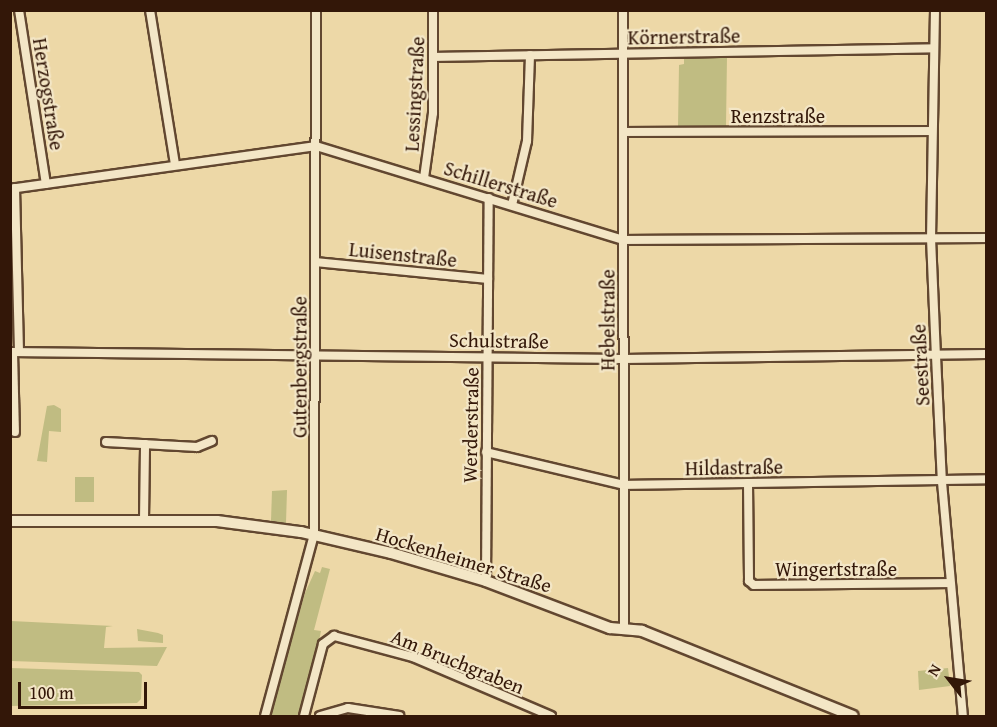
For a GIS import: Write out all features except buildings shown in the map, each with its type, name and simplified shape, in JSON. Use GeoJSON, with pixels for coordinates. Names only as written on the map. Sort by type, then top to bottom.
{"type":"FeatureCollection","features":[{"type":"Feature","properties":{"kind":"street"},"geometry":{"type":"LineString","coordinates":[[150,10],[175,165]]}},
{"type":"Feature","properties":{"kind":"street","name":"Gutenbergstraße"},"geometry":{"type":"LineString","coordinates":[[265,717],[314,535],[316,10]]}},
{"type":"Feature","properties":{"kind":"street","name":"Lessingstraße"},"geometry":{"type":"LineString","coordinates":[[423,178],[432,125],[435,57],[433,10]]}},
{"type":"Feature","properties":{"kind":"street","name":"Hebelstraße"},"geometry":{"type":"LineString","coordinates":[[623,10],[624,630]]}},
{"type":"Feature","properties":{"kind":"street","name":"Seestraße"},"geometry":{"type":"LineString","coordinates":[[935,10],[931,238],[942,482],[963,717]]}},
{"type":"Feature","properties":{"kind":"street"},"geometry":{"type":"LineString","coordinates":[[10,12],[20,11]]}},
{"type":"Feature","properties":{"kind":"street","name":"Herzogstraße"},"geometry":{"type":"LineString","coordinates":[[20,11],[46,184]]}},
{"type":"Feature","properties":{"kind":"street","name":"Körnerstraße"},"geometry":{"type":"LineString","coordinates":[[435,57],[934,48]]}},
{"type":"Feature","properties":{"kind":"street"},"geometry":{"type":"LineString","coordinates":[[512,205],[526,141],[530,55]]}},
{"type":"Feature","properties":{"kind":"street","name":"Renzstraße"},"geometry":{"type":"LineString","coordinates":[[623,132],[932,132]]}},
{"type":"Feature","properties":{"kind":"street","name":"Schillerstraße"},"geometry":{"type":"LineString","coordinates":[[13,189],[316,146],[623,240],[987,238]]}},
{"type":"Feature","properties":{"kind":"street"},"geometry":{"type":"LineString","coordinates":[[13,189],[15,432]]}},
{"type":"Feature","properties":{"kind":"street","name":"Werderstraße"},"geometry":{"type":"LineString","coordinates":[[486,581],[489,198]]}},
{"type":"Feature","properties":{"kind":"street","name":"Luisenstraße"},"geometry":{"type":"LineString","coordinates":[[315,262],[488,279]]}},
{"type":"Feature","properties":{"kind":"street","name":"Schulstraße"},"geometry":{"type":"LineString","coordinates":[[14,352],[623,359],[987,354]]}},
{"type":"Feature","properties":{"kind":"street"},"geometry":{"type":"LineString","coordinates":[[106,442],[197,447],[212,441]]}},
{"type":"Feature","properties":{"kind":"street"},"geometry":{"type":"LineString","coordinates":[[144,519],[145,444]]}},
{"type":"Feature","properties":{"kind":"street","name":"Hildastraße"},"geometry":{"type":"LineString","coordinates":[[486,452],[624,485],[942,482],[987,479]]}},
{"type":"Feature","properties":{"kind":"street","name":"Wingertstraße"},"geometry":{"type":"LineString","coordinates":[[748,483],[749,581],[754,585],[950,583]]}},
{"type":"Feature","properties":{"kind":"street","name":"Hockenheimer Straße"},"geometry":{"type":"LineString","coordinates":[[10,521],[144,519],[217,522],[314,535],[426,561],[610,628],[642,631],[853,717]]}},
{"type":"Feature","properties":{"kind":"street","name":"Am Bruchgraben"},"geometry":{"type":"LineString","coordinates":[[304,717],[323,644],[334,636],[413,657],[551,717]]}},
{"type":"Feature","properties":{"kind":"street"},"geometry":{"type":"LineString","coordinates":[[320,717],[348,708],[399,717]]}},
{"type":"Feature","properties":{"kind":"shaded area"},"geometry":{"type":"Polygon","coordinates":[[[727,57],[726,126],[678,126],[679,65],[684,64],[684,58],[727,57]]]}},
{"type":"Feature","properties":{"kind":"shaded area"},"geometry":{"type":"Polygon","coordinates":[[[54,405],[61,409],[61,432],[49,431],[47,462],[37,461],[47,406],[54,405]]]}},
{"type":"Feature","properties":{"kind":"shaded area"},"geometry":{"type":"Polygon","coordinates":[[[75,477],[94,477],[94,502],[75,502],[75,477]]]}},
{"type":"Feature","properties":{"kind":"shaded area"},"geometry":{"type":"Polygon","coordinates":[[[287,490],[286,523],[271,521],[272,491],[287,490]]]}},
{"type":"Feature","properties":{"kind":"shaded area"},"geometry":{"type":"Polygon","coordinates":[[[322,567],[330,569],[314,630],[321,631],[298,716],[270,716],[305,593],[315,571],[320,573],[322,567]]]}},
{"type":"Feature","properties":{"kind":"shaded area"},"geometry":{"type":"Polygon","coordinates":[[[11,621],[113,626],[106,627],[104,648],[167,647],[157,666],[11,661],[11,621]]]}},
{"type":"Feature","properties":{"kind":"shaded area"},"geometry":{"type":"Polygon","coordinates":[[[137,629],[163,635],[163,643],[138,641],[137,629]]]}},
{"type":"Feature","properties":{"kind":"shaded area"},"geometry":{"type":"Polygon","coordinates":[[[10,668],[139,672],[142,675],[141,699],[137,703],[11,706],[10,668]]]}},
{"type":"Feature","properties":{"kind":"shaded area"},"geometry":{"type":"Polygon","coordinates":[[[948,668],[950,686],[919,690],[918,671],[948,668]]]}}]}
